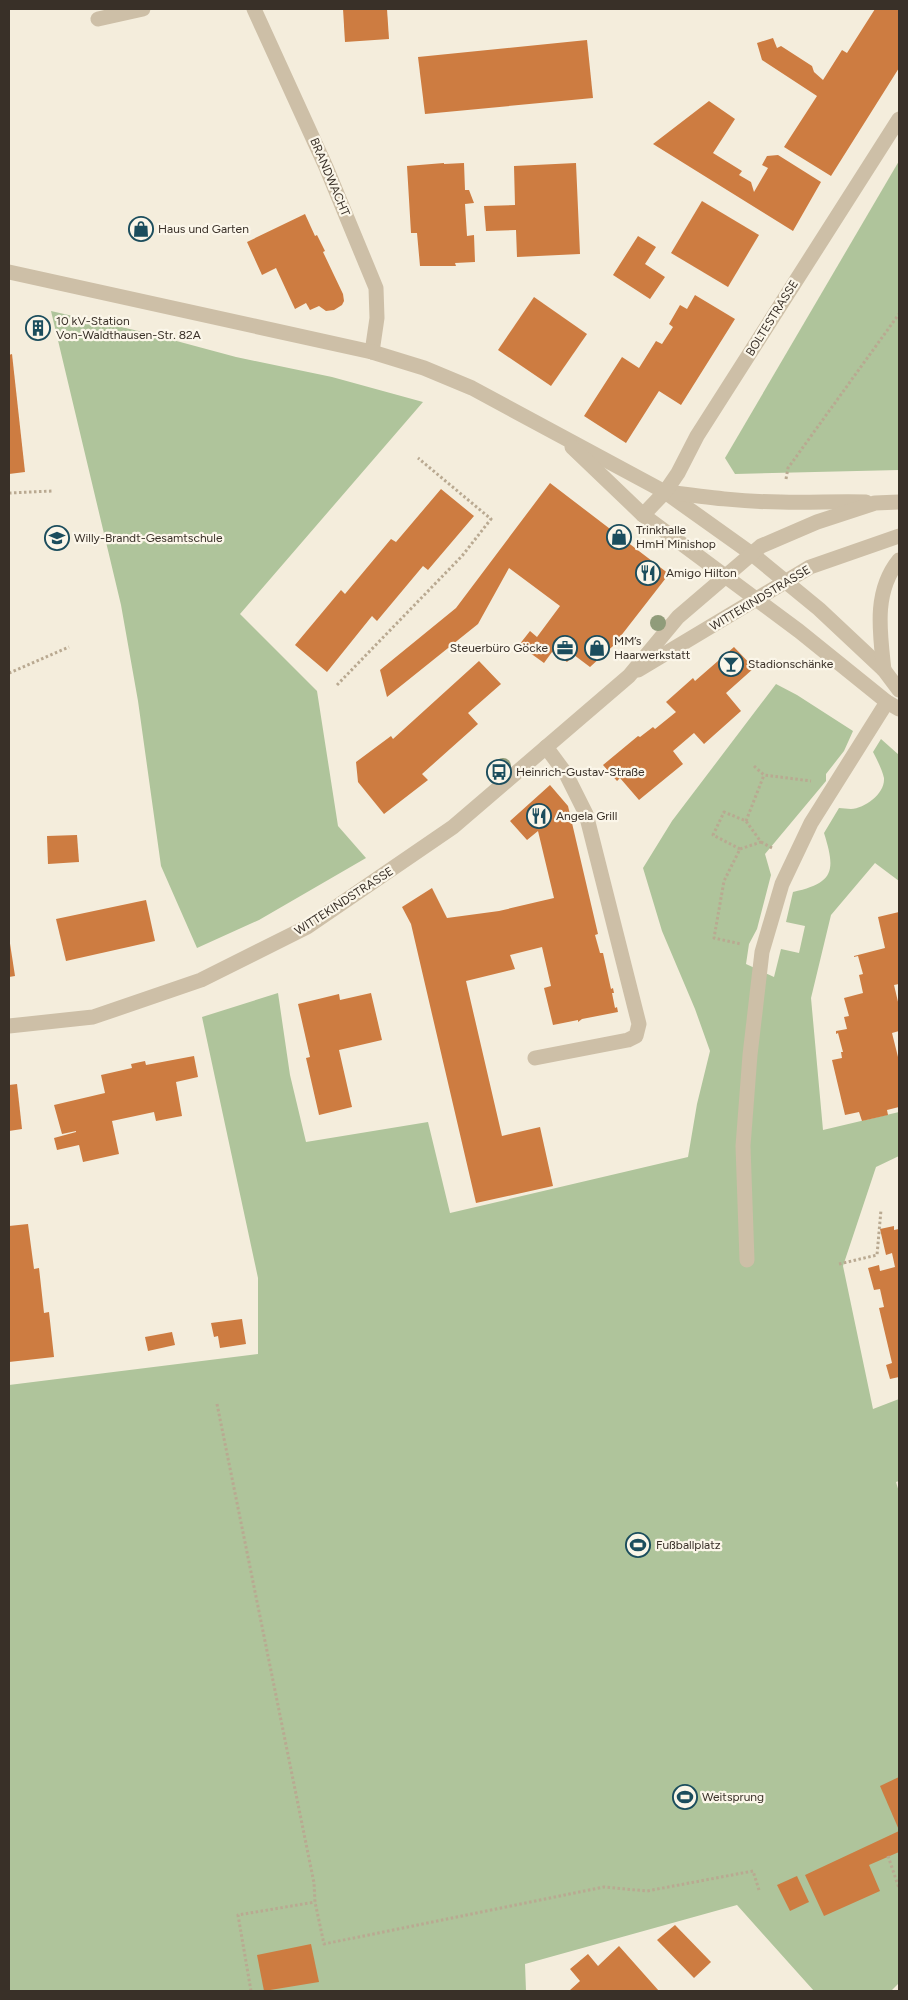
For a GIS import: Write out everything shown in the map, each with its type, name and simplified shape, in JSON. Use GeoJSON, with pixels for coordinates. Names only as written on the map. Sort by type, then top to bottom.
{"type":"FeatureCollection","features":[{"type":"Feature","properties":{"kind":"street"},"geometry":{"type":"LineString","coordinates":[[98,19],[143,9]]}},
{"type":"Feature","properties":{"kind":"street","name":"BRANDWACHT"},"geometry":{"type":"LineString","coordinates":[[254,9],[326,167],[376,288],[377,318],[372,352]]}},
{"type":"Feature","properties":{"kind":"street","name":"BOLTESTRASSE"},"geometry":{"type":"LineString","coordinates":[[643,516],[665,492],[678,473],[697,436],[899,119]]}},
{"type":"Feature","properties":{"kind":"street"},"geometry":{"type":"LineString","coordinates":[[9,272],[372,352],[424,368],[472,388],[665,492],[752,554],[786,581],[884,670],[899,690]]}},
{"type":"Feature","properties":{"kind":"street"},"geometry":{"type":"LineString","coordinates":[[556,432],[643,516],[799,630],[893,706],[836,784],[811,823],[782,884],[762,952],[750,1055],[743,1146],[747,1260]]}},
{"type":"Feature","properties":{"kind":"street"},"geometry":{"type":"LineString","coordinates":[[665,492],[720,499],[876,503]]}},
{"type":"Feature","properties":{"kind":"street","name":"WITTEKINDSTRASSE"},"geometry":{"type":"LineString","coordinates":[[629,676],[678,617],[762,546],[816,522],[876,503],[899,502]]}},
{"type":"Feature","properties":{"kind":"street","name":"WITTEKINDSTRASSE"},"geometry":{"type":"LineString","coordinates":[[9,1026],[93,1016],[201,980],[307,927],[454,827],[629,676],[810,567],[899,536]]}},
{"type":"Feature","properties":{"kind":"street"},"geometry":{"type":"LineString","coordinates":[[884,670],[880,600],[894,566],[899,560]]}},
{"type":"Feature","properties":{"kind":"street"},"geometry":{"type":"LineString","coordinates":[[535,1058],[628,1040],[636,1036],[639,1024],[586,814],[570,781],[546,747]]}},
{"type":"Feature","properties":{"kind":"path"},"geometry":{"type":"LineString","coordinates":[[781,502],[788,468],[899,314]]}},
{"type":"Feature","properties":{"kind":"path"},"geometry":{"type":"LineString","coordinates":[[337,686],[462,556],[491,519],[418,458]]}},
{"type":"Feature","properties":{"kind":"path"},"geometry":{"type":"LineString","coordinates":[[9,493],[52,491]]}},
{"type":"Feature","properties":{"kind":"path"},"geometry":{"type":"LineString","coordinates":[[9,673],[69,647]]}},
{"type":"Feature","properties":{"kind":"path"},"geometry":{"type":"LineString","coordinates":[[754,766],[764,775],[836,784]]}},
{"type":"Feature","properties":{"kind":"path"},"geometry":{"type":"LineString","coordinates":[[746,821],[764,775]]}},
{"type":"Feature","properties":{"kind":"path"},"geometry":{"type":"LineString","coordinates":[[740,849],[713,835],[724,812],[746,821],[761,842],[740,849],[724,881],[714,938],[738,943],[762,952]]}},
{"type":"Feature","properties":{"kind":"path"},"geometry":{"type":"LineString","coordinates":[[839,1264],[877,1255],[880,1210]]}},
{"type":"Feature","properties":{"kind":"path"},"geometry":{"type":"LineString","coordinates":[[217,1404],[314,1883],[315,1902],[324,1944],[604,1887],[647,1891],[753,1871],[759,1890]]}},
{"type":"Feature","properties":{"kind":"path"},"geometry":{"type":"LineString","coordinates":[[888,1856],[899,1888]]}},
{"type":"Feature","properties":{"kind":"path"},"geometry":{"type":"LineString","coordinates":[[251,1991],[238,1915],[315,1902]]}},
{"type":"Feature","properties":{"kind":"green space"},"geometry":{"type":"Polygon","coordinates":[[[899,161],[899,470],[735,474],[725,458],[899,161]]]}},
{"type":"Feature","properties":{"kind":"green space"},"geometry":{"type":"Polygon","coordinates":[[[51,311],[143,332],[236,357],[332,377],[423,402],[240,614],[317,691],[338,826],[366,858],[259,920],[197,948],[161,866],[138,701],[121,605],[51,311]]]}},
{"type":"Feature","properties":{"kind":"green space"},"geometry":{"type":"Polygon","coordinates":[[[776,684],[797,695],[853,731],[844,751],[826,774],[826,781],[765,854],[771,875],[757,929],[749,944],[746,964],[774,977],[781,949],[799,953],[805,926],[786,922],[793,892],[817,884],[828,873],[830,857],[824,833],[839,808],[851,809],[862,806],[878,795],[884,778],[873,752],[881,739],[899,755],[899,881],[875,863],[831,915],[811,998],[823,1130],[899,1112],[899,1156],[876,1167],[843,1266],[873,1409],[899,1399],[899,1481],[896,1482],[899,1492],[899,1983],[891,1991],[814,1991],[737,1905],[525,1964],[526,1991],[9,1991],[9,1385],[258,1354],[258,1278],[202,1017],[278,993],[290,1075],[306,1142],[428,1122],[450,1213],[688,1157],[697,1104],[710,1051],[695,1009],[662,931],[643,868],[672,821],[776,684]]]}},
{"type":"Feature","properties":{"kind":"building"},"geometry":{"type":"Polygon","coordinates":[[[343,9],[387,9],[389,39],[345,42],[343,9]]]}},
{"type":"Feature","properties":{"kind":"building"},"geometry":{"type":"Polygon","coordinates":[[[875,9],[899,9],[899,68],[831,176],[784,147],[817,96],[762,60],[757,43],[773,38],[777,48],[781,46],[812,66],[814,72],[823,80],[842,50],[847,53],[875,9]]]}},
{"type":"Feature","properties":{"kind":"building"},"geometry":{"type":"Polygon","coordinates":[[[587,40],[593,98],[425,114],[418,57],[587,40]]]}},
{"type":"Feature","properties":{"kind":"building"},"geometry":{"type":"Polygon","coordinates":[[[709,101],[735,119],[713,153],[742,171],[739,175],[751,182],[754,192],[768,168],[762,165],[767,156],[778,155],[821,182],[793,231],[653,144],[709,101]]]}},
{"type":"Feature","properties":{"kind":"building"},"geometry":{"type":"Polygon","coordinates":[[[464,163],[465,190],[469,190],[474,203],[465,204],[467,236],[474,235],[475,262],[455,263],[456,266],[420,266],[417,233],[411,233],[407,166],[464,163]]]}},
{"type":"Feature","properties":{"kind":"building"},"geometry":{"type":"Polygon","coordinates":[[[576,163],[580,254],[517,257],[516,230],[486,231],[484,206],[515,205],[514,166],[576,163]]]}},
{"type":"Feature","properties":{"kind":"building"},"geometry":{"type":"Polygon","coordinates":[[[702,201],[759,235],[728,287],[671,253],[702,201]]]}},
{"type":"Feature","properties":{"kind":"building"},"geometry":{"type":"Polygon","coordinates":[[[305,214],[315,236],[317,235],[325,251],[323,252],[343,294],[344,301],[342,305],[334,310],[326,311],[319,306],[310,310],[306,303],[295,309],[276,268],[262,275],[247,242],[305,214]]]}},
{"type":"Feature","properties":{"kind":"building"},"geometry":{"type":"Polygon","coordinates":[[[638,236],[656,247],[645,264],[665,277],[650,299],[613,275],[638,236]]]}},
{"type":"Feature","properties":{"kind":"building"},"geometry":{"type":"Polygon","coordinates":[[[695,295],[735,319],[681,405],[659,391],[626,443],[584,416],[622,357],[639,368],[656,341],[662,344],[673,327],[669,324],[680,305],[687,309],[695,295]]]}},
{"type":"Feature","properties":{"kind":"building"},"geometry":{"type":"Polygon","coordinates":[[[534,297],[587,334],[551,386],[498,350],[534,297]]]}},
{"type":"Feature","properties":{"kind":"building","name":"10 kV-Station Von-Waldthausen-Str. 82A"},"geometry":{"type":"Polygon","coordinates":[[[34,321],[41,321],[43,335],[36,336],[34,321]]]}},
{"type":"Feature","properties":{"kind":"building"},"geometry":{"type":"Polygon","coordinates":[[[12,354],[25,472],[9,474],[9,355],[12,354]]]}},
{"type":"Feature","properties":{"kind":"building"},"geometry":{"type":"Polygon","coordinates":[[[550,483],[669,574],[613,646],[590,667],[574,655],[567,662],[552,652],[544,663],[519,645],[530,631],[537,637],[560,606],[509,568],[478,624],[387,697],[380,670],[456,608],[550,483]]]}},
{"type":"Feature","properties":{"kind":"building"},"geometry":{"type":"Polygon","coordinates":[[[441,489],[474,516],[428,570],[423,566],[377,621],[372,616],[327,672],[295,645],[341,590],[345,594],[391,539],[396,542],[441,489]]]}},
{"type":"Feature","properties":{"kind":"building"},"geometry":{"type":"Polygon","coordinates":[[[734,647],[754,668],[726,693],[741,711],[704,744],[694,733],[673,751],[683,764],[639,800],[620,778],[617,781],[603,765],[638,736],[640,737],[653,727],[655,729],[676,712],[666,702],[693,678],[695,681],[734,647]]]}},
{"type":"Feature","properties":{"kind":"building"},"geometry":{"type":"Polygon","coordinates":[[[479,661],[501,684],[468,713],[478,724],[422,774],[428,780],[384,814],[358,782],[356,762],[391,736],[393,739],[479,661]]]}},
{"type":"Feature","properties":{"kind":"building"},"geometry":{"type":"Polygon","coordinates":[[[550,785],[568,806],[598,934],[595,935],[600,953],[603,953],[611,989],[613,988],[615,1008],[617,1007],[618,1012],[582,1019],[578,1022],[578,1020],[553,1025],[544,988],[551,986],[542,947],[510,955],[515,969],[466,981],[502,1136],[540,1127],[553,1186],[476,1203],[411,924],[402,907],[432,888],[447,918],[499,911],[554,898],[538,831],[527,840],[510,821],[550,785]]]}},
{"type":"Feature","properties":{"kind":"building"},"geometry":{"type":"Polygon","coordinates":[[[77,835],[79,862],[48,864],[47,836],[77,835]]]}},
{"type":"Feature","properties":{"kind":"building"},"geometry":{"type":"Polygon","coordinates":[[[146,900],[155,941],[66,961],[56,919],[146,900]]]}},
{"type":"Feature","properties":{"kind":"building"},"geometry":{"type":"Polygon","coordinates":[[[899,912],[899,984],[894,985],[899,1006],[899,1031],[892,1033],[899,1061],[899,1107],[887,1110],[888,1115],[862,1121],[859,1112],[845,1115],[832,1060],[842,1058],[841,1052],[843,1052],[836,1031],[847,1029],[844,1017],[849,1016],[844,998],[863,993],[859,975],[863,974],[858,956],[854,956],[885,948],[878,917],[899,912]]]}},
{"type":"Feature","properties":{"kind":"building"},"geometry":{"type":"Polygon","coordinates":[[[9,937],[15,976],[9,977],[9,937]]]}},
{"type":"Feature","properties":{"kind":"building"},"geometry":{"type":"Polygon","coordinates":[[[371,993],[382,1040],[339,1050],[352,1107],[319,1115],[306,1058],[310,1057],[298,1004],[339,994],[340,1000],[371,993]]]}},
{"type":"Feature","properties":{"kind":"building"},"geometry":{"type":"Polygon","coordinates":[[[194,1056],[198,1077],[176,1082],[182,1116],[156,1121],[154,1112],[112,1121],[119,1154],[83,1162],[79,1145],[57,1150],[54,1138],[76,1131],[62,1134],[54,1105],[105,1093],[101,1075],[132,1068],[131,1064],[145,1061],[146,1065],[194,1056]]]}},
{"type":"Feature","properties":{"kind":"building"},"geometry":{"type":"Polygon","coordinates":[[[17,1084],[22,1129],[9,1131],[9,1085],[17,1084]]]}},
{"type":"Feature","properties":{"kind":"building"},"geometry":{"type":"Polygon","coordinates":[[[28,1224],[34,1269],[39,1268],[44,1313],[49,1312],[54,1357],[9,1362],[9,1226],[28,1224]]]}},
{"type":"Feature","properties":{"kind":"building"},"geometry":{"type":"Polygon","coordinates":[[[894,1226],[894,1230],[899,1229],[899,1377],[890,1379],[886,1365],[892,1363],[879,1308],[884,1307],[880,1289],[874,1290],[868,1268],[879,1265],[880,1271],[895,1267],[892,1253],[886,1255],[880,1229],[894,1226]]]}},
{"type":"Feature","properties":{"kind":"building"},"geometry":{"type":"Polygon","coordinates":[[[242,1319],[246,1344],[220,1348],[218,1336],[214,1337],[211,1323],[242,1319]]]}},
{"type":"Feature","properties":{"kind":"building"},"geometry":{"type":"Polygon","coordinates":[[[172,1332],[175,1345],[148,1351],[145,1337],[172,1332]]]}},
{"type":"Feature","properties":{"kind":"building"},"geometry":{"type":"Polygon","coordinates":[[[899,1777],[899,1830],[880,1786],[899,1777]]]}},
{"type":"Feature","properties":{"kind":"building"},"geometry":{"type":"Polygon","coordinates":[[[899,1831],[899,1852],[869,1865],[880,1891],[824,1916],[805,1875],[899,1831]]]}},
{"type":"Feature","properties":{"kind":"building"},"geometry":{"type":"Polygon","coordinates":[[[797,1876],[809,1902],[790,1911],[777,1885],[797,1876]]]}},
{"type":"Feature","properties":{"kind":"building"},"geometry":{"type":"Polygon","coordinates":[[[675,1925],[711,1962],[694,1978],[657,1940],[675,1925]]]}},
{"type":"Feature","properties":{"kind":"building"},"geometry":{"type":"Polygon","coordinates":[[[311,1944],[319,1982],[264,1991],[257,1955],[311,1944]]]}},
{"type":"Feature","properties":{"kind":"building"},"geometry":{"type":"Polygon","coordinates":[[[619,1946],[659,1991],[569,1991],[580,1981],[570,1969],[588,1954],[598,1966],[619,1946]]]}},
{"type":"Feature","properties":{"kind":"place","name":"Haus und Garten"},"geometry":{"type":"Point","coordinates":[141,229]}},
{"type":"Feature","properties":{"kind":"place","name":"10 kV-Station Von-Waldthausen-Str. 82A"},"geometry":{"type":"Point","coordinates":[38,328]}},
{"type":"Feature","properties":{"kind":"place","name":"Trinkhalle HmH Minishop"},"geometry":{"type":"Point","coordinates":[619,537]}},
{"type":"Feature","properties":{"kind":"place","name":"Willy-Brandt-Gesamtschule"},"geometry":{"type":"Point","coordinates":[57,538]}},
{"type":"Feature","properties":{"kind":"place","name":"Amigo Hilton"},"geometry":{"type":"Point","coordinates":[648,573]}},
{"type":"Feature","properties":{"kind":"place","name":"Steuerbüro Göcke"},"geometry":{"type":"Point","coordinates":[565,648]}},
{"type":"Feature","properties":{"kind":"place","name":"MM’s Haarwerkstatt"},"geometry":{"type":"Point","coordinates":[597,648]}},
{"type":"Feature","properties":{"kind":"place","name":"Stadionschänke"},"geometry":{"type":"Point","coordinates":[731,664]}},
{"type":"Feature","properties":{"kind":"place","name":"Heinrich-Gustav-Straße"},"geometry":{"type":"Point","coordinates":[499,772]}},
{"type":"Feature","properties":{"kind":"place","name":"Angela Grill"},"geometry":{"type":"Point","coordinates":[539,816]}},
{"type":"Feature","properties":{"kind":"place","name":"Fußballplatz"},"geometry":{"type":"Point","coordinates":[638,1545]}},
{"type":"Feature","properties":{"kind":"place","name":"Weitsprung"},"geometry":{"type":"Point","coordinates":[685,1797]}}]}
